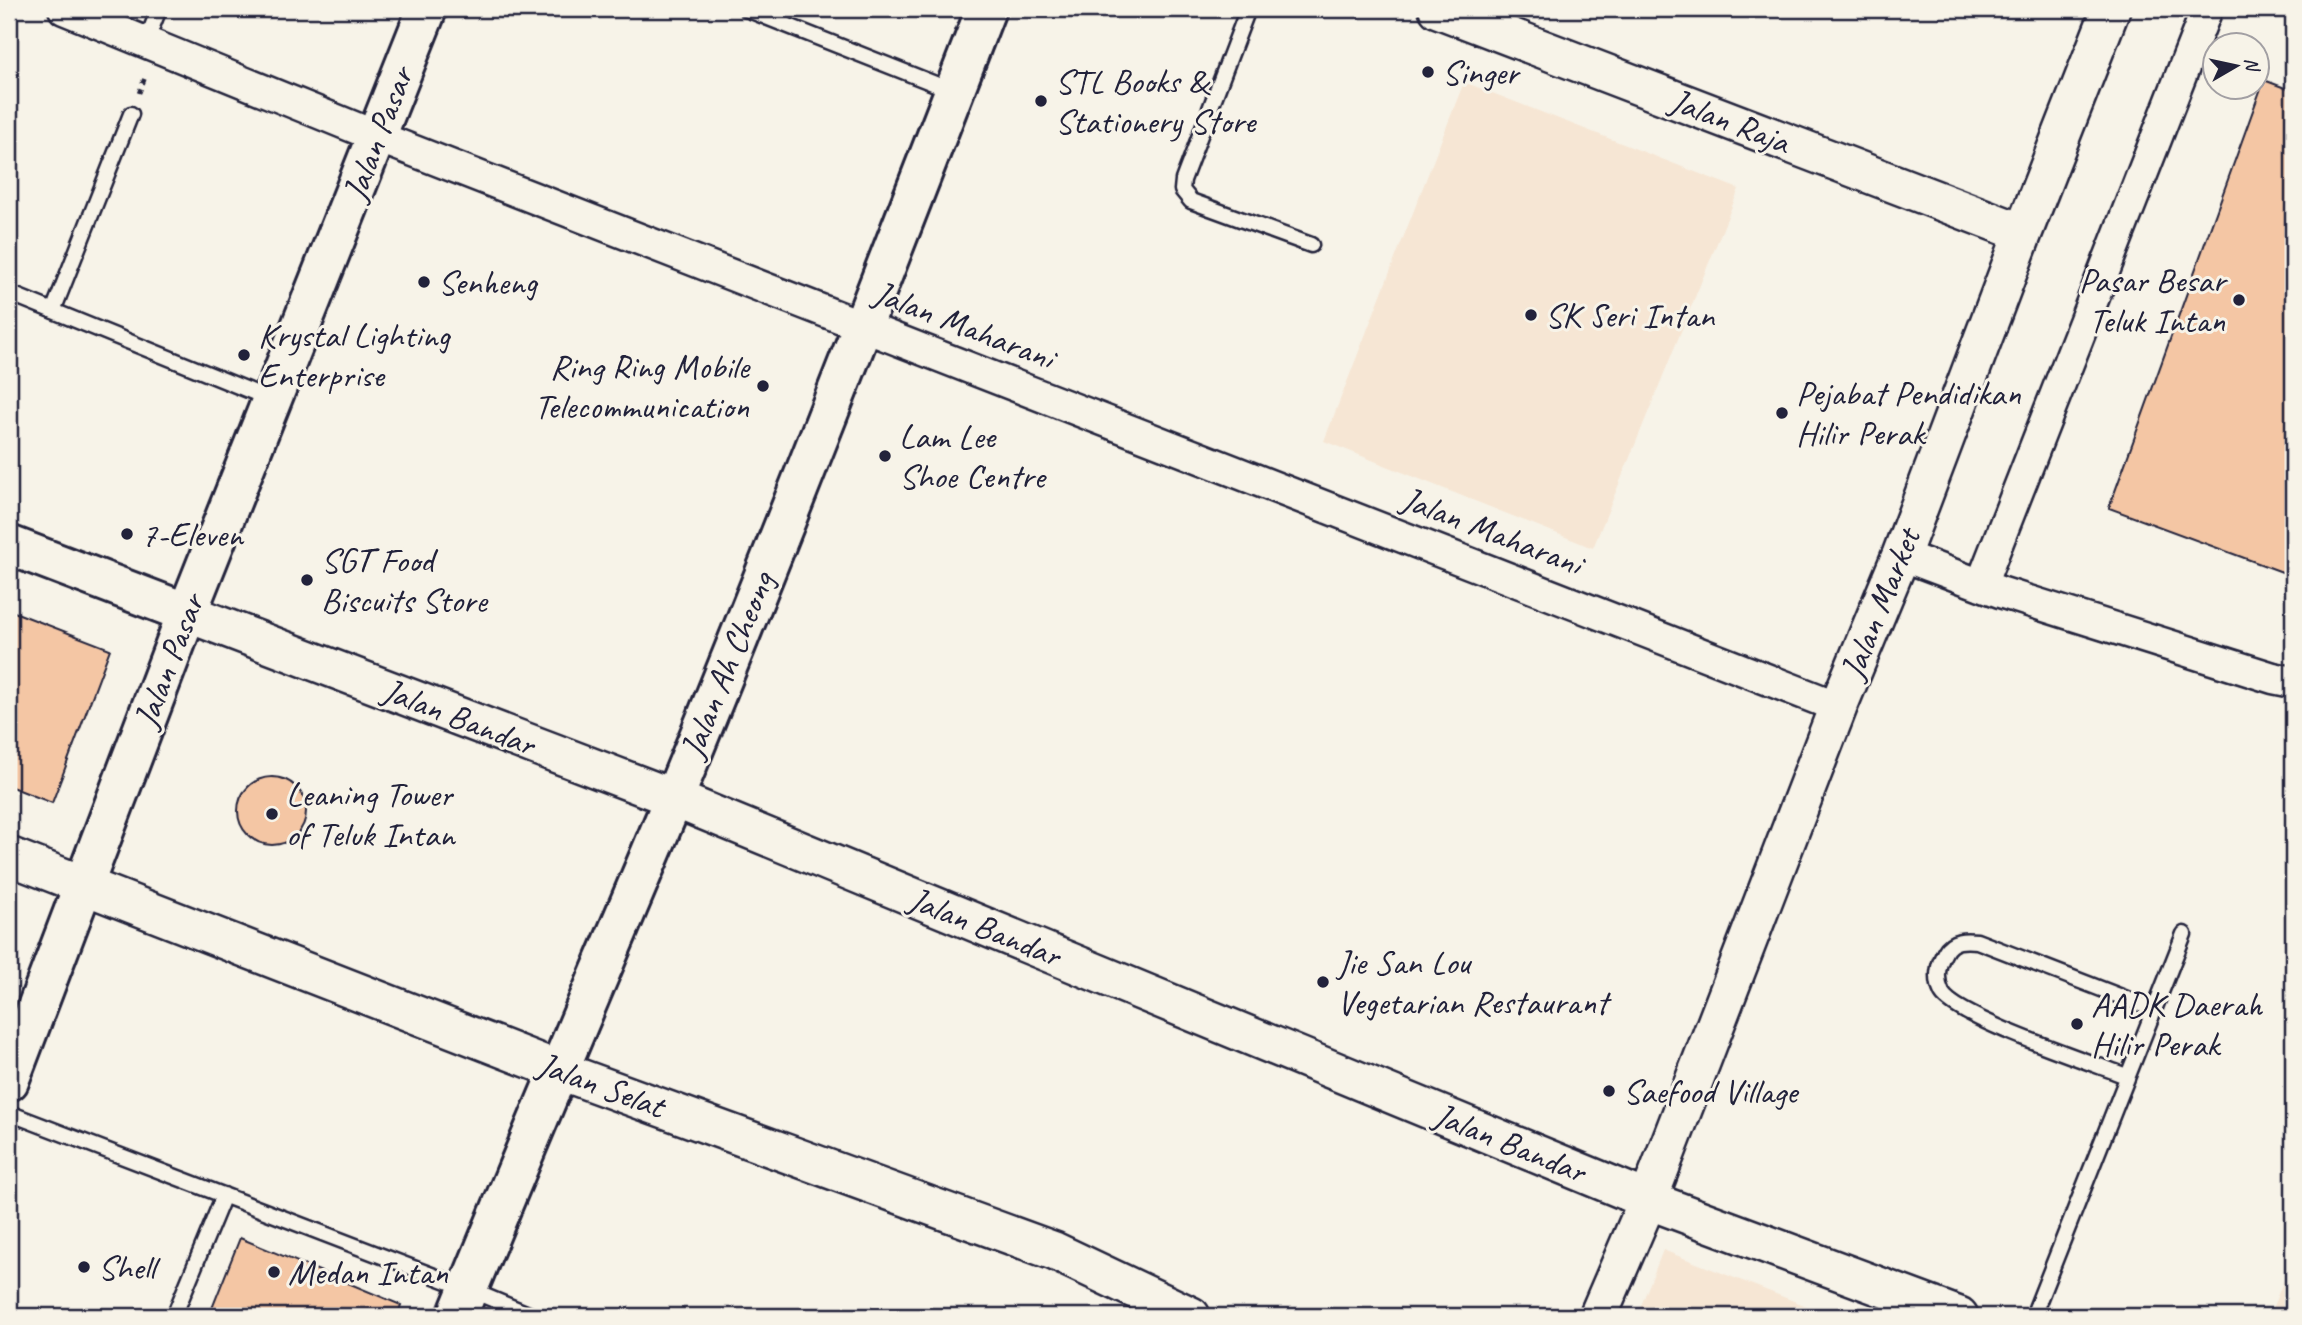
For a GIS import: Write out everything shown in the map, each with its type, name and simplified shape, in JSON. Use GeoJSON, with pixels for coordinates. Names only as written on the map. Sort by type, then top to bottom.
{"type":"FeatureCollection","features":[{"type":"Feature","properties":{"kind":"main road","name":"Jalan Pasar"},"geometry":{"type":"LineString","coordinates":[[9,1081],[187,613],[427,9]]}},
{"type":"Feature","properties":{"kind":"main road","name":"Jalan Ah Cheong"},"geometry":{"type":"LineString","coordinates":[[462,1303],[673,798],[986,9]]}},
{"type":"Feature","properties":{"kind":"main road","name":"Jalan Bandar"},"geometry":{"type":"LineString","coordinates":[[9,545],[187,613]]}},
{"type":"Feature","properties":{"kind":"street","name":"Jalan Maharani"},"geometry":{"type":"LineString","coordinates":[[64,9],[378,137],[1838,707]]}},
{"type":"Feature","properties":{"kind":"street","name":"Jalan Raja"},"geometry":{"type":"LineString","coordinates":[[1438,9],[2023,233]]}},
{"type":"Feature","properties":{"kind":"street","name":"Jalan Market"},"geometry":{"type":"LineString","coordinates":[[1598,1316],[1648,1200],[1838,707],[1901,555],[2111,9]]}},
{"type":"Feature","properties":{"kind":"street"},"geometry":{"type":"LineString","coordinates":[[1981,585],[2207,9]]}},
{"type":"Feature","properties":{"kind":"street"},"geometry":{"type":"LineString","coordinates":[[1901,555],[1981,585],[2260,674],[2293,682]]}},
{"type":"Feature","properties":{"kind":"street","name":"Jalan Bandar"},"geometry":{"type":"LineString","coordinates":[[187,613],[673,798],[1648,1200],[1959,1316]]}},
{"type":"Feature","properties":{"kind":"street","name":"Jalan Selat"},"geometry":{"type":"LineString","coordinates":[[9,856],[558,1070],[1054,1251],[1191,1316]]}},
{"type":"Feature","properties":{"kind":"lane"},"geometry":{"type":"LineString","coordinates":[[146,42],[159,9]]}},
{"type":"Feature","properties":{"kind":"lane"},"geometry":{"type":"LineString","coordinates":[[746,9],[954,92]]}},
{"type":"Feature","properties":{"kind":"lane"},"geometry":{"type":"LineString","coordinates":[[1248,9],[1183,180],[1182,190],[1191,201],[1311,245]]}},
{"type":"Feature","properties":{"kind":"lane"},"geometry":{"type":"LineString","coordinates":[[53,311],[131,114]]}},
{"type":"Feature","properties":{"kind":"lane"},"geometry":{"type":"LineString","coordinates":[[9,293],[273,400]]}},
{"type":"Feature","properties":{"kind":"lane"},"geometry":{"type":"LineString","coordinates":[[2033,1316],[2184,934]]}},
{"type":"Feature","properties":{"kind":"lane"},"geometry":{"type":"LineString","coordinates":[[2126,1076],[1987,1023],[1954,1005],[1943,993],[1938,978],[1939,961],[1947,947],[1961,940],[1978,941],[2153,1009]]}},
{"type":"Feature","properties":{"kind":"lane"},"geometry":{"type":"LineString","coordinates":[[9,1112],[224,1195],[462,1303],[533,1316]]}},
{"type":"Feature","properties":{"kind":"lane"},"geometry":{"type":"LineString","coordinates":[[174,1316],[224,1195]]}},
{"type":"Feature","properties":{"kind":"shaded area","name":"SK Seri Intan"},"geometry":{"type":"Polygon","coordinates":[[[1464,82],[1739,189],[1593,548],[1324,441],[1464,82]]]}},
{"type":"Feature","properties":{"kind":"shaded area"},"geometry":{"type":"Polygon","coordinates":[[[1663,1250],[1832,1316],[1637,1316],[1663,1250]]]}},
{"type":"Feature","properties":{"kind":"shaded area"},"geometry":{"type":"Polygon","coordinates":[[[2293,1258],[2293,1316],[2269,1316],[2293,1258]]]}},
{"type":"Feature","properties":{"kind":"building","name":"Pasar Besar Teluk Intan"},"geometry":{"type":"Polygon","coordinates":[[[2270,82],[2293,91],[2293,576],[2109,508],[2256,102],[2270,102],[2270,82]]]}},
{"type":"Feature","properties":{"kind":"building"},"geometry":{"type":"Polygon","coordinates":[[[9,610],[110,649],[52,803],[9,786],[9,610]]]}},
{"type":"Feature","properties":{"kind":"building","name":"Leaning Tower of Teluk Intan"},"geometry":{"type":"Polygon","coordinates":[[[265,777],[279,777],[291,782],[301,792],[306,811],[301,830],[291,840],[279,845],[265,845],[253,840],[243,830],[238,818],[238,804],[243,792],[253,782],[265,777]]]}},
{"type":"Feature","properties":{"kind":"building","name":"Medan Intan"},"geometry":{"type":"Polygon","coordinates":[[[240,1238],[401,1305],[397,1316],[209,1316],[240,1238]]]}},
{"type":"Feature","properties":{"kind":"place","name":"Singer"},"geometry":{"type":"Point","coordinates":[1428,72]}},
{"type":"Feature","properties":{"kind":"place","name":"STL Books & Stationery Store"},"geometry":{"type":"Point","coordinates":[1041,101]}},
{"type":"Feature","properties":{"kind":"place","name":"Senheng"},"geometry":{"type":"Point","coordinates":[424,282]}},
{"type":"Feature","properties":{"kind":"place","name":"Pasar Besar Teluk Intan"},"geometry":{"type":"Point","coordinates":[2239,300]}},
{"type":"Feature","properties":{"kind":"place","name":"SK Seri Intan"},"geometry":{"type":"Point","coordinates":[1531,315]}},
{"type":"Feature","properties":{"kind":"place","name":"Krystal Lighting Enterprise"},"geometry":{"type":"Point","coordinates":[244,355]}},
{"type":"Feature","properties":{"kind":"place","name":"Ring Ring Mobile Telecommunication"},"geometry":{"type":"Point","coordinates":[763,386]}},
{"type":"Feature","properties":{"kind":"place","name":"Pejabat Pendidikan Hilir Perak"},"geometry":{"type":"Point","coordinates":[1782,413]}},
{"type":"Feature","properties":{"kind":"place","name":"Lam Lee Shoe Centre"},"geometry":{"type":"Point","coordinates":[885,456]}},
{"type":"Feature","properties":{"kind":"place","name":"7-Eleven"},"geometry":{"type":"Point","coordinates":[127,534]}},
{"type":"Feature","properties":{"kind":"place","name":"SGT Food Biscuits Store"},"geometry":{"type":"Point","coordinates":[307,580]}},
{"type":"Feature","properties":{"kind":"place","name":"Leaning Tower of Teluk Intan"},"geometry":{"type":"Point","coordinates":[272,814]}},
{"type":"Feature","properties":{"kind":"place","name":"Jie San Lou Vegetarian Restaurant"},"geometry":{"type":"Point","coordinates":[1323,982]}},
{"type":"Feature","properties":{"kind":"place","name":"AADK Daerah Hilir Perak"},"geometry":{"type":"Point","coordinates":[2077,1024]}},
{"type":"Feature","properties":{"kind":"place","name":"Saefood Village"},"geometry":{"type":"Point","coordinates":[1609,1091]}},
{"type":"Feature","properties":{"kind":"place","name":"Shell"},"geometry":{"type":"Point","coordinates":[84,1267]}},
{"type":"Feature","properties":{"kind":"place","name":"Medan Intan"},"geometry":{"type":"Point","coordinates":[274,1272]}}]}
